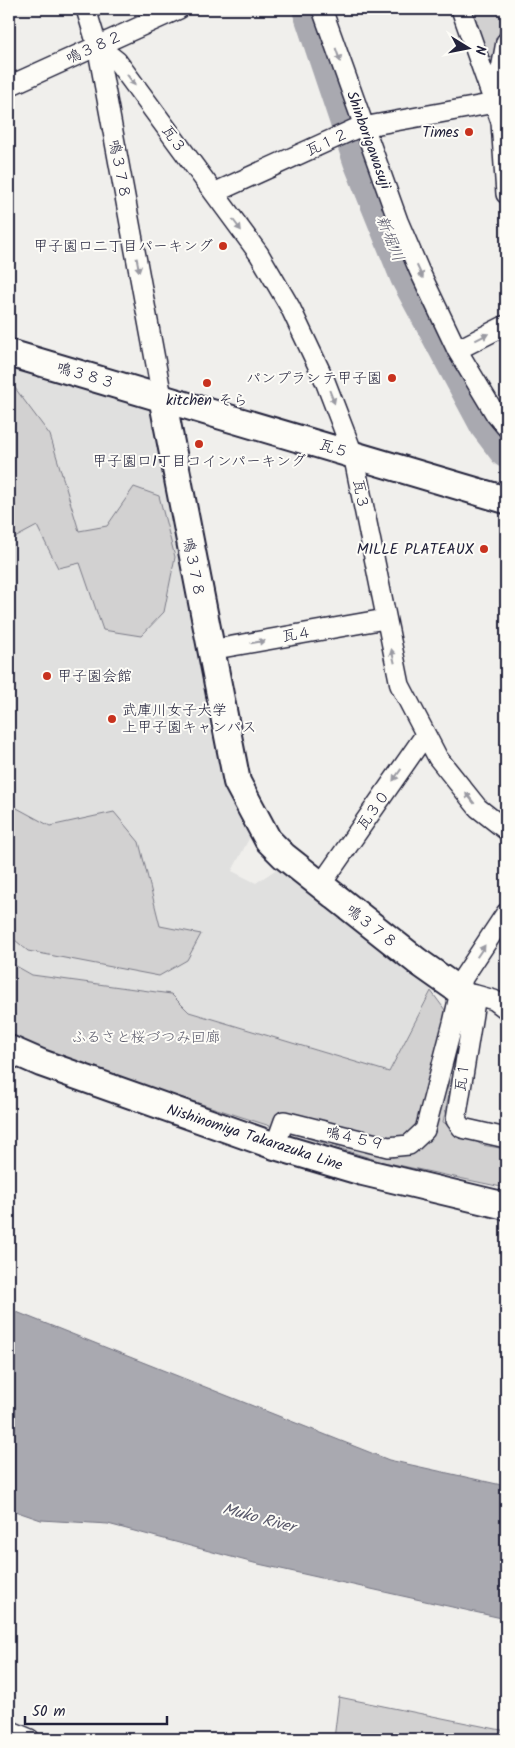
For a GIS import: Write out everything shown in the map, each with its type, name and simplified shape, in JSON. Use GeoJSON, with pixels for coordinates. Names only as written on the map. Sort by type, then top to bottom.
{"type":"FeatureCollection","features":[{"type":"Feature","properties":{"kind":"street","name":"鳴３７８"},"geometry":{"type":"LineString","coordinates":[[86,9],[97,45],[210,650],[237,782],[268,840],[284,856],[320,886],[468,994]]}},
{"type":"Feature","properties":{"kind":"street","name":"鳴３８２"},"geometry":{"type":"LineString","coordinates":[[9,86],[179,9]]}},
{"type":"Feature","properties":{"kind":"street","name":"Shinborigawasuji"},"geometry":{"type":"LineString","coordinates":[[322,9],[356,129],[458,350],[496,415],[506,427]]}},
{"type":"Feature","properties":{"kind":"street"},"geometry":{"type":"LineString","coordinates":[[461,9],[501,104]]}},
{"type":"Feature","properties":{"kind":"street"},"geometry":{"type":"LineString","coordinates":[[506,42],[501,104],[506,194]]}},
{"type":"Feature","properties":{"kind":"street","name":"瓦３"},"geometry":{"type":"LineString","coordinates":[[97,45],[117,61],[259,254],[290,307],[325,381],[353,454],[385,619],[400,685],[438,758],[478,808],[506,830]]}},
{"type":"Feature","properties":{"kind":"street","name":"瓦１２"},"geometry":{"type":"LineString","coordinates":[[214,193],[356,129],[501,104]]}},
{"type":"Feature","properties":{"kind":"street"},"geometry":{"type":"LineString","coordinates":[[458,350],[506,325]]}},
{"type":"Feature","properties":{"kind":"street","name":"鳴３８３"},"geometry":{"type":"LineString","coordinates":[[9,353],[162,397]]}},
{"type":"Feature","properties":{"kind":"street","name":"瓦５"},"geometry":{"type":"LineString","coordinates":[[162,397],[506,500]]}},
{"type":"Feature","properties":{"kind":"street","name":"瓦４"},"geometry":{"type":"LineString","coordinates":[[210,650],[385,619]]}},
{"type":"Feature","properties":{"kind":"street","name":"瓦３０"},"geometry":{"type":"LineString","coordinates":[[320,886],[425,735]]}},
{"type":"Feature","properties":{"kind":"street"},"geometry":{"type":"LineString","coordinates":[[506,913],[463,978],[468,994],[494,1000],[506,1008]]}},
{"type":"Feature","properties":{"kind":"street","name":"瓦１"},"geometry":{"type":"LineString","coordinates":[[468,994],[456,1120],[462,1128],[506,1138]]}},
{"type":"Feature","properties":{"kind":"street","name":"鳴４５９"},"geometry":{"type":"LineString","coordinates":[[274,1146],[284,1121],[388,1147],[409,1145],[425,1130],[468,994]]}},
{"type":"Feature","properties":{"kind":"street","name":"Nishinomiya Takarazuka Line"},"geometry":{"type":"LineString","coordinates":[[9,1049],[41,1063],[274,1146],[363,1172],[506,1206]]}},
{"type":"Feature","properties":{"kind":"street"},"geometry":{"type":"LineString","coordinates":[[9,1730],[30,1739]]}},
{"type":"Feature","properties":{"kind":"shaded area","name":"武庫川女子大学 上甲子園キャンパス"},"geometry":{"type":"Polygon","coordinates":[[[9,368],[147,408],[158,418],[251,835],[232,871],[256,883],[278,868],[432,987],[389,1072],[189,1012],[171,994],[32,975],[9,962],[9,368]]]}},
{"type":"Feature","properties":{"kind":"green space"},"geometry":{"type":"Polygon","coordinates":[[[469,9],[504,9],[494,57],[486,59],[469,9]]]}},
{"type":"Feature","properties":{"kind":"green space"},"geometry":{"type":"Polygon","coordinates":[[[9,380],[50,435],[79,531],[107,526],[134,487],[159,496],[175,557],[164,612],[141,636],[103,630],[80,563],[58,568],[37,526],[9,541],[9,380]]]}},
{"type":"Feature","properties":{"kind":"green space"},"geometry":{"type":"Polygon","coordinates":[[[9,807],[15,807],[50,826],[114,812],[139,842],[160,926],[201,934],[187,960],[159,976],[28,951],[9,935],[9,807]]]}},
{"type":"Feature","properties":{"kind":"green space","name":"ふるさと桜づつみ回廊"},"geometry":{"type":"Polygon","coordinates":[[[9,962],[32,975],[171,994],[189,1012],[389,1072],[431,991],[462,1033],[443,1122],[482,1145],[506,1149],[506,1188],[379,1161],[55,1057],[9,1037],[9,962]]]}},
{"type":"Feature","properties":{"kind":"green space"},"geometry":{"type":"Polygon","coordinates":[[[339,1697],[506,1731],[506,1739],[334,1739],[339,1697]]]}},
{"type":"Feature","properties":{"kind":"water","name":"Muko River"},"geometry":{"type":"Polygon","coordinates":[[[9,1309],[389,1460],[506,1486],[506,1619],[254,1563],[108,1524],[41,1520],[9,1509],[9,1309]]]}},
{"type":"Feature","properties":{"kind":"waterway","name":"新堀川"},"geometry":{"type":"LineString","coordinates":[[309,9],[360,161],[407,277],[487,426],[506,451]]}},
{"type":"Feature","properties":{"kind":"place","name":"Times"},"geometry":{"type":"Point","coordinates":[469,132]}},
{"type":"Feature","properties":{"kind":"place","name":"甲子園口二丁目パーキング"},"geometry":{"type":"Point","coordinates":[223,246]}},
{"type":"Feature","properties":{"kind":"place","name":"パンプランテ甲子園"},"geometry":{"type":"Point","coordinates":[392,378]}},
{"type":"Feature","properties":{"kind":"place","name":"kitchen そら"},"geometry":{"type":"Point","coordinates":[207,383]}},
{"type":"Feature","properties":{"kind":"place","name":"甲子園口1丁目コインパーキング"},"geometry":{"type":"Point","coordinates":[199,444]}},
{"type":"Feature","properties":{"kind":"place","name":"MILLE PLATEAUX"},"geometry":{"type":"Point","coordinates":[484,549]}},
{"type":"Feature","properties":{"kind":"place","name":"甲子園会館"},"geometry":{"type":"Point","coordinates":[47,676]}},
{"type":"Feature","properties":{"kind":"place","name":"武庫川女子大学 上甲子園キャンパス"},"geometry":{"type":"Point","coordinates":[112,719]}}]}
